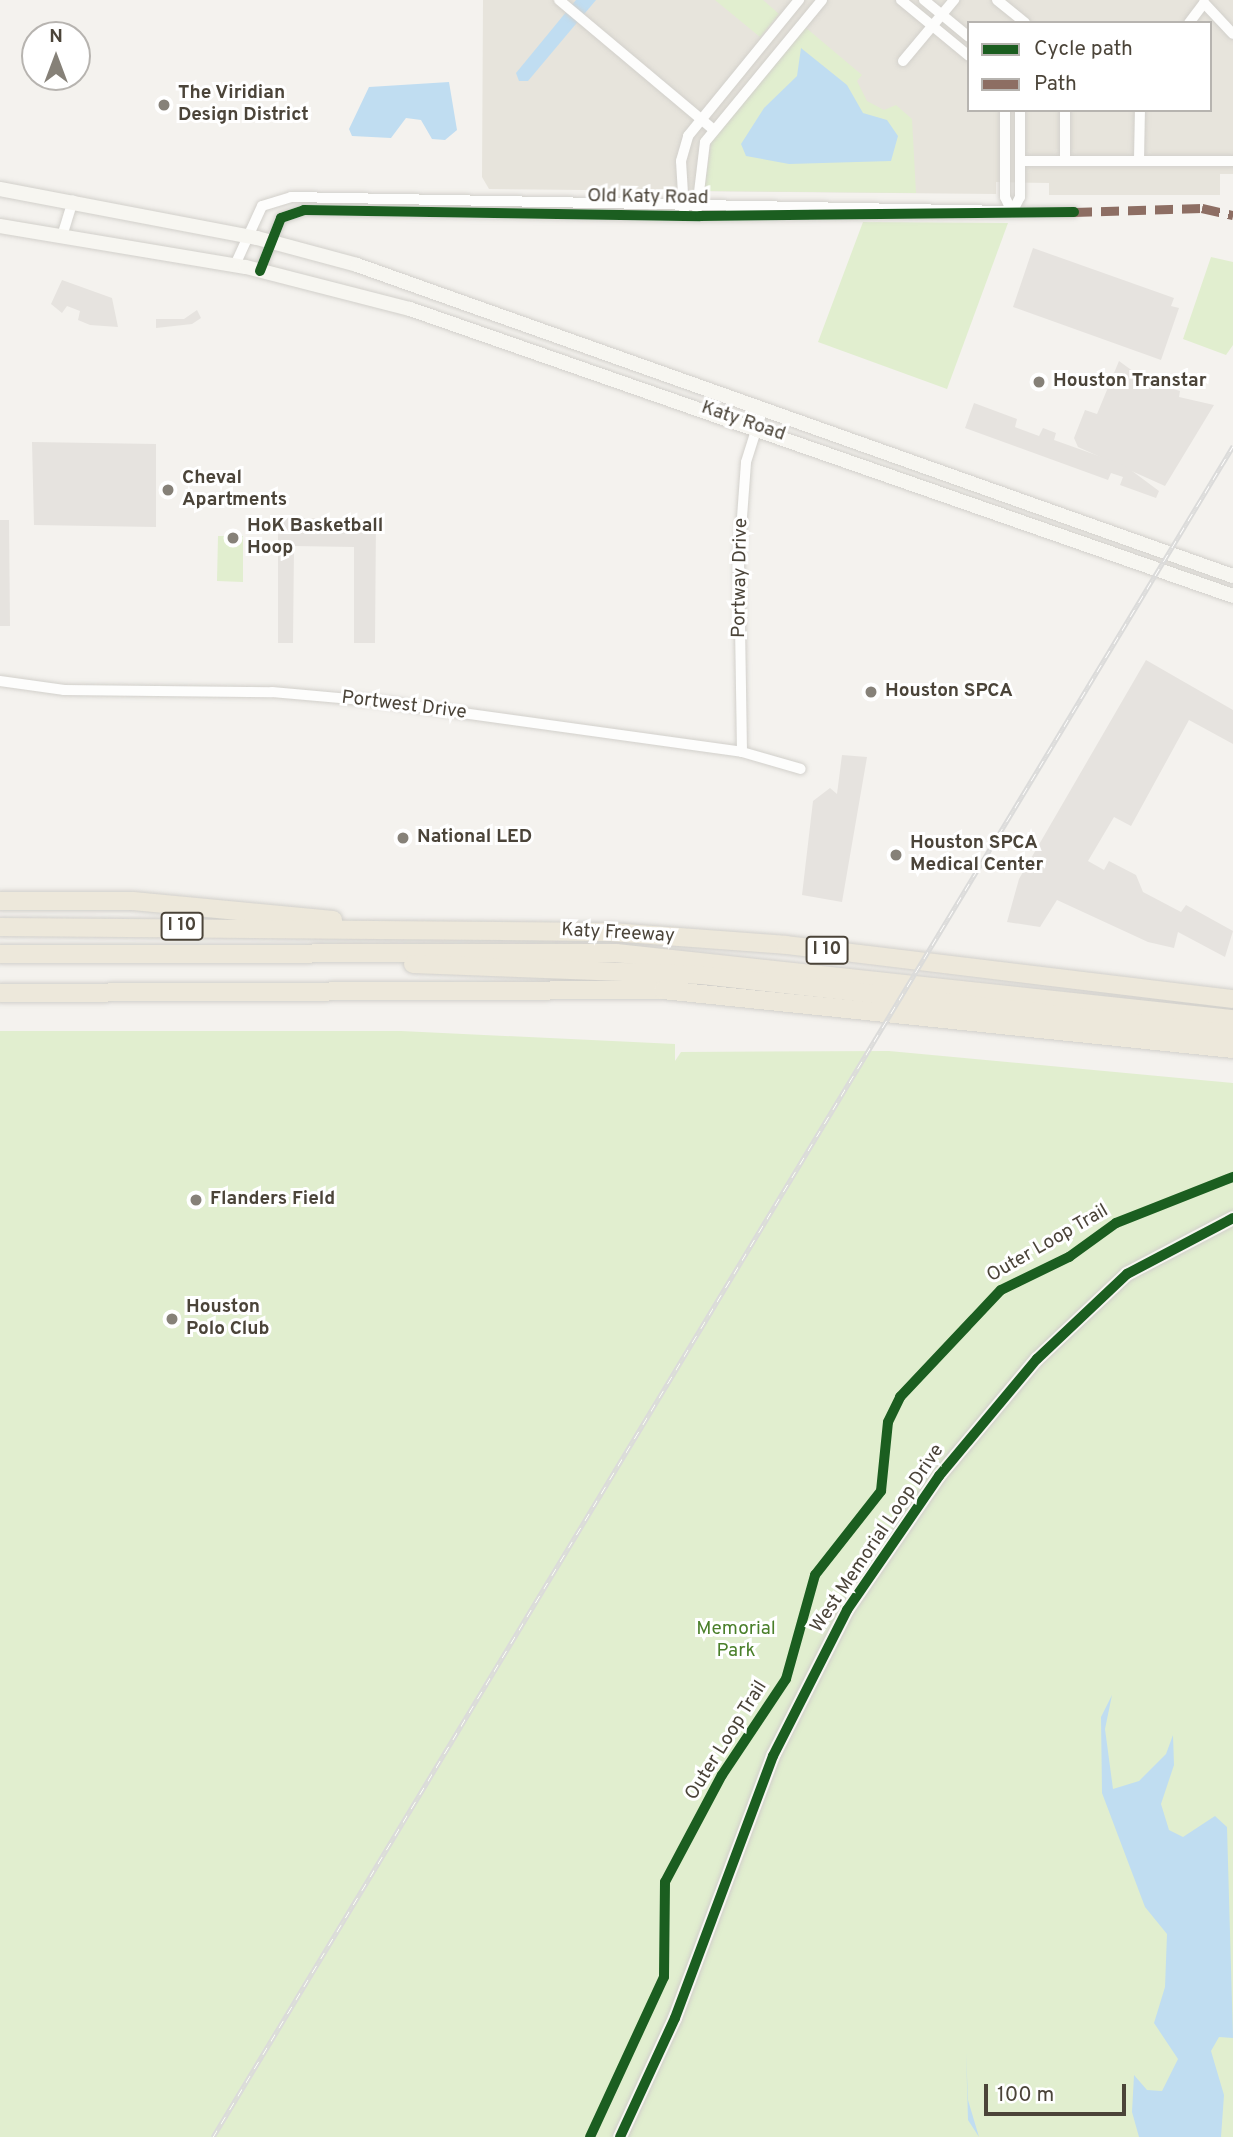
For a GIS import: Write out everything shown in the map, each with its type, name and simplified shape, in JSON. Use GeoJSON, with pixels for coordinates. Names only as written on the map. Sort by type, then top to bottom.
{"type":"FeatureCollection","features":[{"type":"Feature","properties":{"kind":"highway"},"geometry":{"type":"LineString","coordinates":[[0,901],[160,903],[308,914],[364,928]]}},
{"type":"Feature","properties":{"kind":"highway","name":"Katy Freeway"},"geometry":{"type":"LineString","coordinates":[[0,927],[610,932],[786,945],[1233,999]]}},
{"type":"Feature","properties":{"kind":"highway"},"geometry":{"type":"LineString","coordinates":[[0,954],[643,955],[1233,1019]]}},
{"type":"Feature","properties":{"kind":"highway"},"geometry":{"type":"LineString","coordinates":[[0,965],[597,969],[805,984],[1233,1034]]}},
{"type":"Feature","properties":{"kind":"highway"},"geometry":{"type":"LineString","coordinates":[[0,994],[663,990],[1233,1049]]}},
{"type":"Feature","properties":{"kind":"main road"},"geometry":{"type":"LineString","coordinates":[[0,189],[74,200],[257,238]]}},
{"type":"Feature","properties":{"kind":"main road"},"geometry":{"type":"LineString","coordinates":[[0,226],[63,233],[247,268]]}},
{"type":"Feature","properties":{"kind":"main road","name":"Katy Road"},"geometry":{"type":"LineString","coordinates":[[257,238],[454,296],[1233,576]]}},
{"type":"Feature","properties":{"kind":"main road","name":"Katy Road"},"geometry":{"type":"LineString","coordinates":[[247,268],[410,309],[757,427],[1233,596]]}},
{"type":"Feature","properties":{"kind":"main road"},"geometry":{"type":"LineString","coordinates":[[795,441],[801,422]]}},
{"type":"Feature","properties":{"kind":"main road"},"geometry":{"type":"LineString","coordinates":[[931,489],[934,469]]}},
{"type":"Feature","properties":{"kind":"main road","name":"West Memorial Loop Drive"},"geometry":{"type":"LineString","coordinates":[[620,2137],[675,2018],[773,1756],[847,1611],[939,1476],[1037,1359],[1127,1274],[1233,1218]]}},
{"type":"Feature","properties":{"kind":"street"},"geometry":{"type":"LineString","coordinates":[[799,0],[701,118],[682,153],[680,205],[690,216],[700,205],[701,156],[713,128],[822,0]]}},
{"type":"Feature","properties":{"kind":"street"},"geometry":{"type":"LineString","coordinates":[[901,0],[967,54]]}},
{"type":"Feature","properties":{"kind":"street"},"geometry":{"type":"LineString","coordinates":[[924,0],[967,35]]}},
{"type":"Feature","properties":{"kind":"street"},"geometry":{"type":"LineString","coordinates":[[903,61],[954,0]]}},
{"type":"Feature","properties":{"kind":"street"},"geometry":{"type":"LineString","coordinates":[[997,0],[1023,21]]}},
{"type":"Feature","properties":{"kind":"street"},"geometry":{"type":"LineString","coordinates":[[561,1],[713,128]]}},
{"type":"Feature","properties":{"kind":"street"},"geometry":{"type":"LineString","coordinates":[[1190,21],[1202,2],[1233,34]]}},
{"type":"Feature","properties":{"kind":"street"},"geometry":{"type":"LineString","coordinates":[[773,31],[786,43]]}},
{"type":"Feature","properties":{"kind":"street"},"geometry":{"type":"LineString","coordinates":[[1005,112],[1005,197],[1012,212]]}},
{"type":"Feature","properties":{"kind":"street"},"geometry":{"type":"LineString","coordinates":[[1012,212],[1020,197],[1020,112]]}},
{"type":"Feature","properties":{"kind":"street"},"geometry":{"type":"LineString","coordinates":[[1065,112],[1065,161]]}},
{"type":"Feature","properties":{"kind":"street"},"geometry":{"type":"LineString","coordinates":[[1139,160],[1140,112]]}},
{"type":"Feature","properties":{"kind":"street"},"geometry":{"type":"LineString","coordinates":[[1006,149],[1020,150]]}},
{"type":"Feature","properties":{"kind":"street"},"geometry":{"type":"LineString","coordinates":[[1020,161],[1233,161]]}},
{"type":"Feature","properties":{"kind":"street","name":"Old Katy Road"},"geometry":{"type":"LineString","coordinates":[[247,268],[257,238],[261,206],[275,199],[987,206],[1012,212]]}},
{"type":"Feature","properties":{"kind":"street"},"geometry":{"type":"LineString","coordinates":[[63,233],[74,200]]}},
{"type":"Feature","properties":{"kind":"street"},"geometry":{"type":"LineString","coordinates":[[495,203],[496,215]]}},
{"type":"Feature","properties":{"kind":"street"},"geometry":{"type":"LineString","coordinates":[[854,205],[855,217]]}},
{"type":"Feature","properties":{"kind":"street","name":"Old Katy Road"},"geometry":{"type":"LineString","coordinates":[[247,268],[257,238],[293,211],[855,217],[1074,212]]}},
{"type":"Feature","properties":{"kind":"street","name":"Portway Drive"},"geometry":{"type":"LineString","coordinates":[[742,751],[739,558],[744,477],[763,408]]}},
{"type":"Feature","properties":{"kind":"street","name":"Portwest Drive"},"geometry":{"type":"LineString","coordinates":[[0,681],[64,690],[272,692],[383,702],[742,751],[802,769]]}},
{"type":"Feature","properties":{"kind":"shaded area"},"geometry":{"type":"Polygon","coordinates":[[[483,0],[1233,0],[1233,174],[1220,174],[1220,195],[1049,195],[1049,183],[996,182],[996,194],[489,189],[482,177],[483,0]]]}},
{"type":"Feature","properties":{"kind":"shaded area"},"geometry":{"type":"Polygon","coordinates":[[[1033,248],[1174,298],[1171,306],[1179,308],[1161,360],[1013,307],[1033,248]]]}},
{"type":"Feature","properties":{"kind":"shaded area"},"geometry":{"type":"Polygon","coordinates":[[[62,280],[112,298],[118,327],[90,325],[78,320],[80,311],[67,306],[62,313],[51,304],[62,280]]]}},
{"type":"Feature","properties":{"kind":"shaded area"},"geometry":{"type":"Polygon","coordinates":[[[197,310],[201,318],[192,324],[156,328],[156,319],[184,319],[197,310]]]}},
{"type":"Feature","properties":{"kind":"shaded area"},"geometry":{"type":"Polygon","coordinates":[[[1119,361],[1145,380],[1180,391],[1179,397],[1214,405],[1165,486],[1078,447],[1074,438],[1085,410],[1097,414],[1119,361]]]}},
{"type":"Feature","properties":{"kind":"shaded area"},"geometry":{"type":"Polygon","coordinates":[[[974,403],[1017,419],[1015,427],[1039,436],[1043,428],[1056,433],[1054,440],[1124,465],[1159,491],[1156,498],[1120,485],[1123,477],[1111,473],[1108,480],[965,428],[974,403]]]}},
{"type":"Feature","properties":{"kind":"shaded area"},"geometry":{"type":"Polygon","coordinates":[[[32,442],[156,444],[156,527],[34,525],[32,442]]]}},
{"type":"Feature","properties":{"kind":"shaded area"},"geometry":{"type":"Polygon","coordinates":[[[278,518],[376,519],[375,643],[354,643],[354,547],[294,546],[293,643],[278,643],[278,518]]]}},
{"type":"Feature","properties":{"kind":"shaded area"},"geometry":{"type":"Polygon","coordinates":[[[0,520],[9,520],[10,626],[0,626],[0,520]]]}},
{"type":"Feature","properties":{"kind":"shaded area"},"geometry":{"type":"Polygon","coordinates":[[[1146,660],[1233,710],[1233,744],[1189,720],[1131,826],[1114,817],[1088,861],[1104,870],[1109,861],[1136,875],[1143,892],[1181,912],[1186,905],[1233,931],[1225,957],[1178,932],[1174,948],[1148,942],[1057,900],[1040,927],[1007,922],[1019,879],[1146,660]]]}},
{"type":"Feature","properties":{"kind":"shaded area"},"geometry":{"type":"Polygon","coordinates":[[[842,755],[867,757],[842,902],[802,895],[813,801],[830,788],[837,794],[842,755]]]}},
{"type":"Feature","properties":{"kind":"green space"},"geometry":{"type":"Polygon","coordinates":[[[715,0],[763,0],[779,14],[760,37],[715,0]]]}},
{"type":"Feature","properties":{"kind":"green space"},"geometry":{"type":"Polygon","coordinates":[[[805,27],[862,75],[857,81],[867,101],[884,110],[896,105],[912,119],[916,193],[704,191],[712,138],[805,27]]]}},
{"type":"Feature","properties":{"kind":"green space"},"geometry":{"type":"Polygon","coordinates":[[[863,222],[1008,223],[947,389],[818,342],[863,222]]]}},
{"type":"Feature","properties":{"kind":"green space"},"geometry":{"type":"Polygon","coordinates":[[[1211,257],[1233,262],[1233,345],[1226,355],[1183,339],[1211,257]]]}},
{"type":"Feature","properties":{"kind":"green space"},"geometry":{"type":"Polygon","coordinates":[[[218,536],[243,536],[243,582],[217,581],[218,536]]]}},
{"type":"Feature","properties":{"kind":"green space","name":"Memorial Park"},"geometry":{"type":"Polygon","coordinates":[[[0,1031],[401,1031],[675,1044],[675,1061],[681,1052],[889,1051],[1233,1083],[1233,2137],[0,2137],[0,1031]]]}},
{"type":"Feature","properties":{"kind":"water"},"geometry":{"type":"Polygon","coordinates":[[[576,0],[596,0],[528,81],[519,81],[516,73],[576,0]]]}},
{"type":"Feature","properties":{"kind":"water"},"geometry":{"type":"Polygon","coordinates":[[[801,48],[847,85],[863,113],[887,120],[898,136],[891,161],[789,164],[746,156],[741,144],[764,108],[797,76],[801,48]]]}},
{"type":"Feature","properties":{"kind":"water"},"geometry":{"type":"Polygon","coordinates":[[[449,82],[457,130],[445,140],[432,139],[421,120],[406,118],[391,138],[352,136],[349,129],[369,87],[449,82]]]}},
{"type":"Feature","properties":{"kind":"water"},"geometry":{"type":"Polygon","coordinates":[[[1112,1695],[1105,1729],[1113,1789],[1139,1781],[1166,1754],[1173,1735],[1174,1765],[1161,1804],[1169,1830],[1183,1837],[1215,1816],[1227,1827],[1233,2038],[1219,2037],[1211,2051],[1224,2095],[1221,2137],[1139,2137],[1132,2112],[1134,2075],[1147,2090],[1162,2091],[1178,2059],[1154,2023],[1165,1987],[1167,1934],[1145,1907],[1102,1793],[1101,1717],[1112,1695]]]}},
{"type":"Feature","properties":{"kind":"water"},"geometry":{"type":"Polygon","coordinates":[[[966,2051],[968,2100],[979,2137],[968,2120],[966,2051]]]}},
{"type":"Feature","properties":{"kind":"railway"},"geometry":{"type":"LineString","coordinates":[[213,2137],[1233,446]]}},
{"type":"Feature","properties":{"kind":"marked path"},"geometry":{"type":"LineString","coordinates":[[1074,212],[1202,208],[1233,215]]}},
{"type":"Feature","properties":{"kind":"cycle path"},"geometry":{"type":"LineString","coordinates":[[260,271],[281,218],[304,210],[700,216],[1074,212]]}},
{"type":"Feature","properties":{"kind":"cycle path","name":"Outer Loop Trail"},"geometry":{"type":"LineString","coordinates":[[590,2137],[664,1977],[665,1882],[722,1775],[786,1679],[815,1575],[881,1491],[888,1422],[900,1397],[1001,1290],[1069,1257],[1116,1223],[1233,1177]]}},
{"type":"Feature","properties":{"kind":"cycle path"},"geometry":{"type":"LineString","coordinates":[[620,2137],[675,2018],[773,1756],[847,1610],[939,1476],[1037,1359],[1127,1274],[1233,1218]]}},
{"type":"Feature","properties":{"kind":"place","name":"The Viridian Design District"},"geometry":{"type":"Point","coordinates":[164,105]}},
{"type":"Feature","properties":{"kind":"place","name":"Houston Transtar"},"geometry":{"type":"Point","coordinates":[1039,382]}},
{"type":"Feature","properties":{"kind":"place","name":"Cheval Apartments"},"geometry":{"type":"Point","coordinates":[168,490]}},
{"type":"Feature","properties":{"kind":"place","name":"HoK Basketball Hoop"},"geometry":{"type":"Point","coordinates":[233,538]}},
{"type":"Feature","properties":{"kind":"place","name":"Houston SPCA"},"geometry":{"type":"Point","coordinates":[871,692]}},
{"type":"Feature","properties":{"kind":"place","name":"National LED"},"geometry":{"type":"Point","coordinates":[403,838]}},
{"type":"Feature","properties":{"kind":"place","name":"Houston SPCA Medical Center"},"geometry":{"type":"Point","coordinates":[896,855]}},
{"type":"Feature","properties":{"kind":"place","name":"Flanders Field"},"geometry":{"type":"Point","coordinates":[196,1200]}},
{"type":"Feature","properties":{"kind":"place","name":"Houston Polo Club"},"geometry":{"type":"Point","coordinates":[172,1319]}}]}
